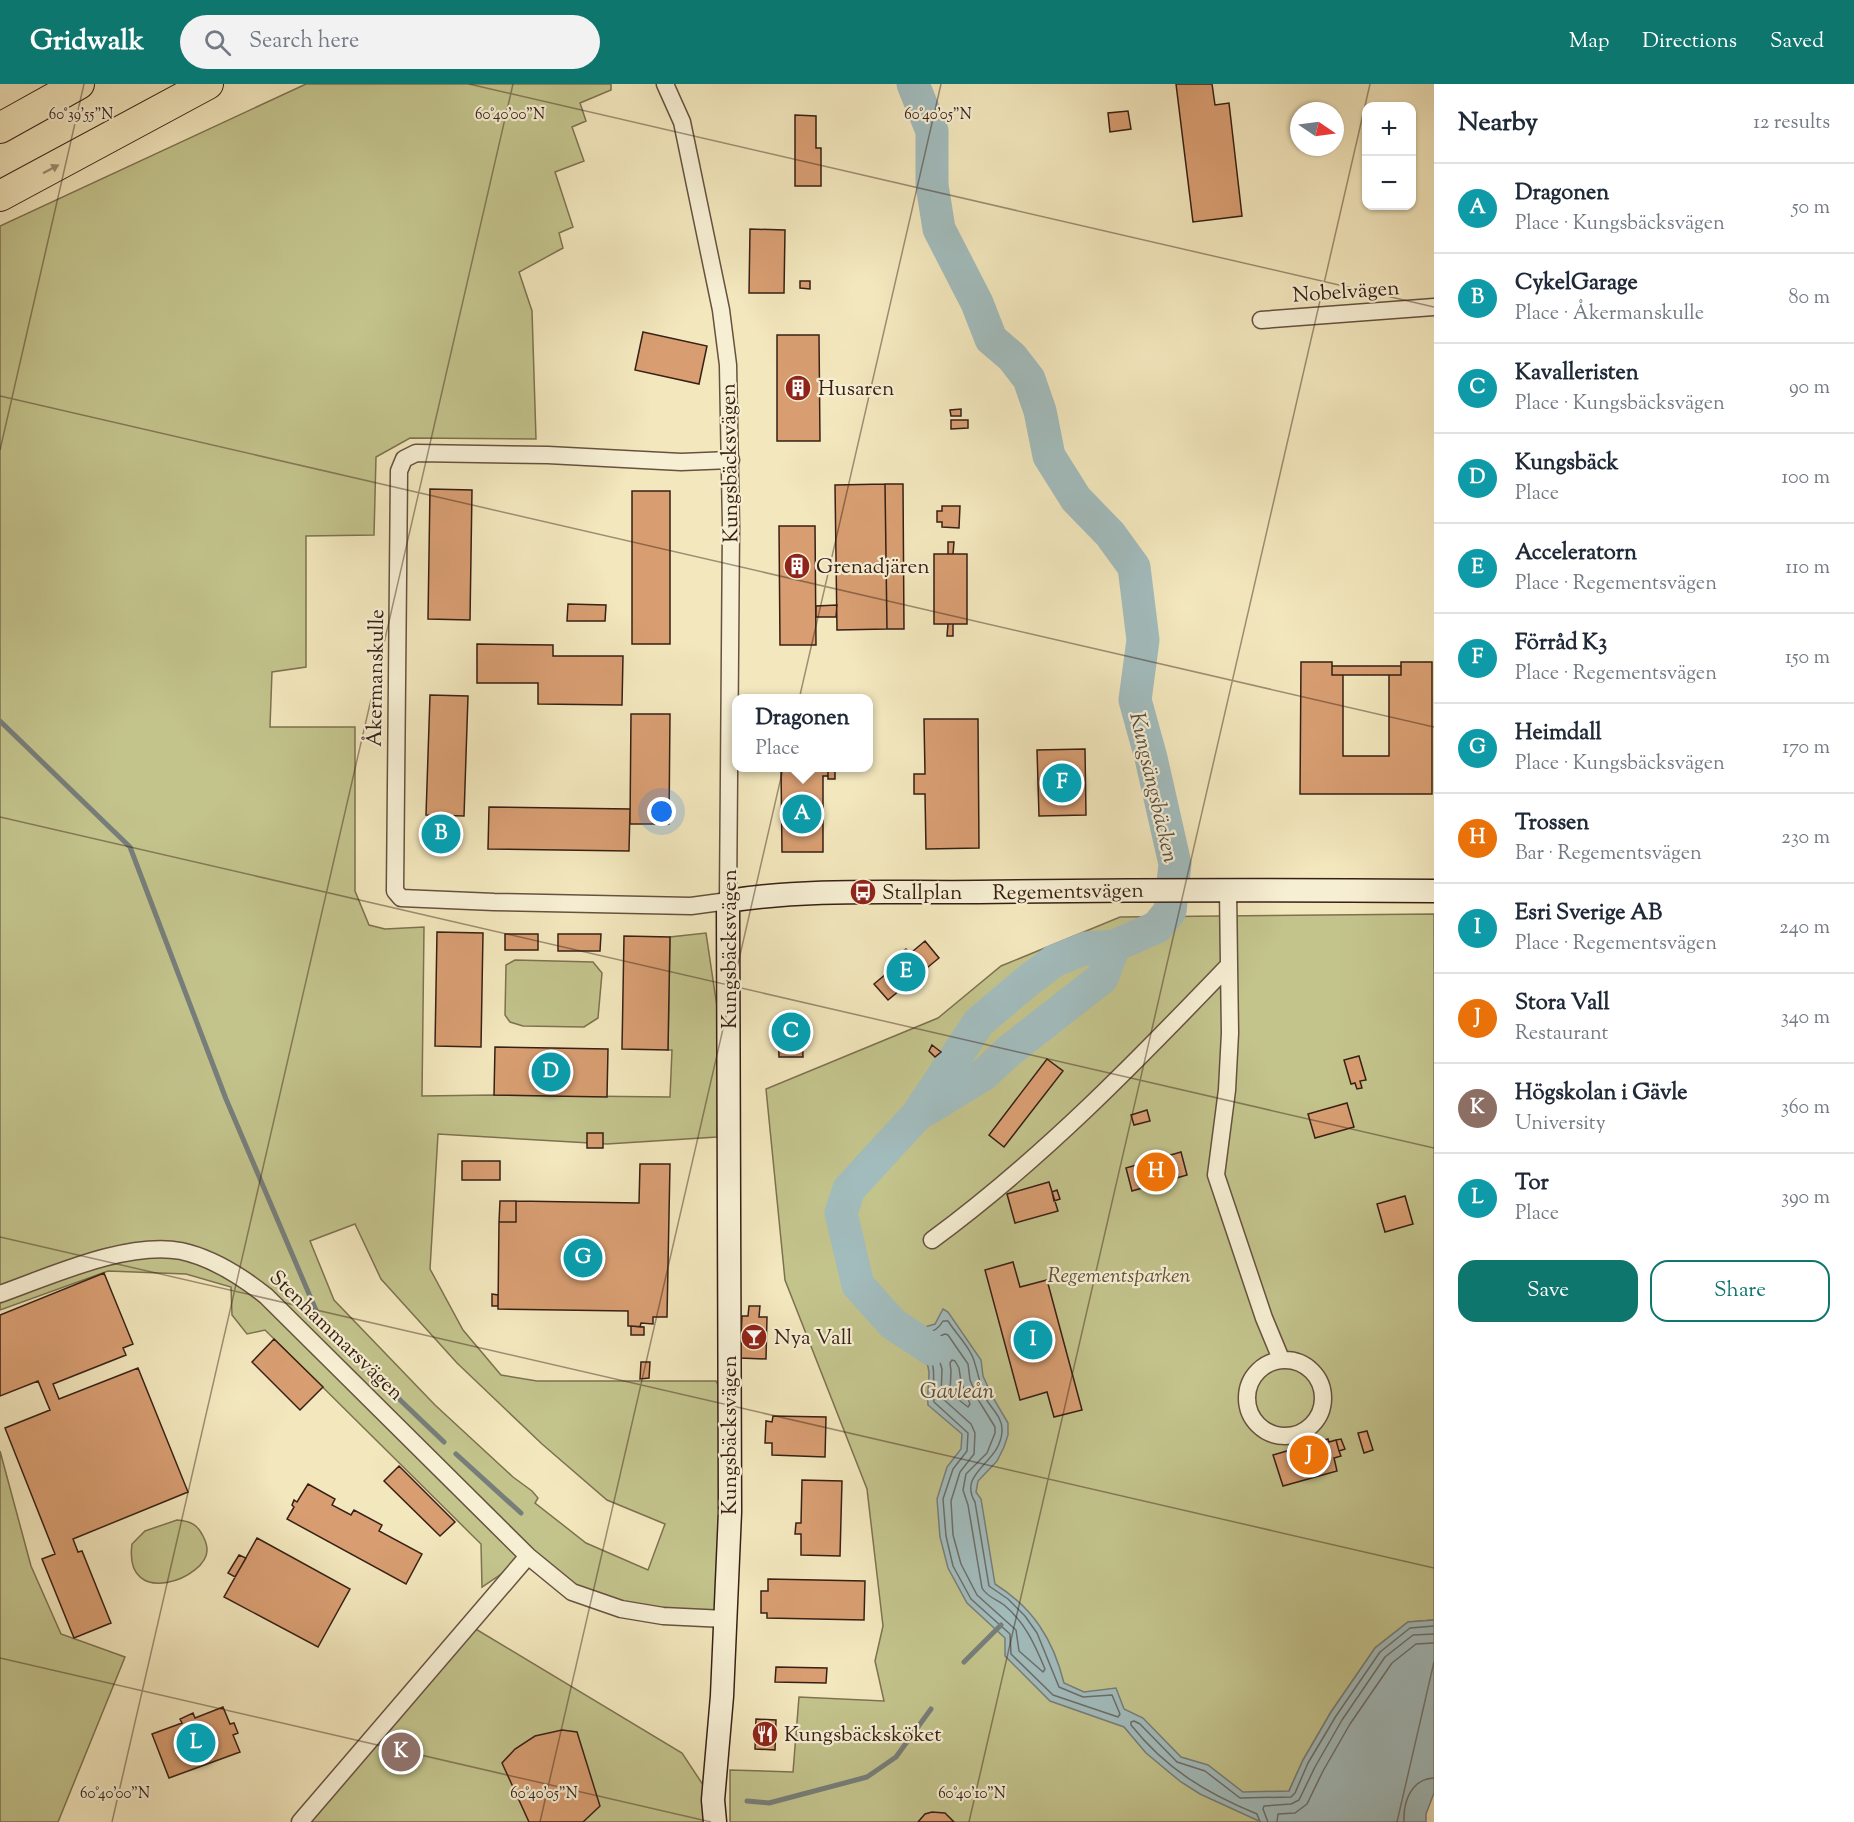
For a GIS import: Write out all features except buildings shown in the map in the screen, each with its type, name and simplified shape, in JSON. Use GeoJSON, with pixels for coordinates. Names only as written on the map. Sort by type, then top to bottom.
{"type":"FeatureCollection","features":[{"type":"Feature","properties":{"kind":"highway"},"geometry":{"type":"LineString","coordinates":[[0,128],[79,84]]}},
{"type":"Feature","properties":{"kind":"highway"},"geometry":{"type":"LineString","coordinates":[[0,196],[208,84]]}},
{"type":"Feature","properties":{"kind":"street","name":"Kungsbäcksvägen"},"geometry":{"type":"LineString","coordinates":[[665,84],[682,122],[721,310],[728,365],[731,460],[728,901],[730,1512],[722,1696],[713,1800],[715,1822]]}},
{"type":"Feature","properties":{"kind":"street","name":"Nobelvägen"},"geometry":{"type":"LineString","coordinates":[[1261,320],[1434,307]]}},
{"type":"Feature","properties":{"kind":"street","name":"Åkermanskulle"},"geometry":{"type":"LineString","coordinates":[[728,901],[691,906],[483,902],[401,898],[395,891],[399,471],[404,459],[416,453],[548,455],[681,462],[731,460]]}},
{"type":"Feature","properties":{"kind":"street"},"geometry":{"type":"LineString","coordinates":[[1228,890],[1230,1033],[1227,1090],[1216,1175],[1264,1318],[1281,1359]]}},
{"type":"Feature","properties":{"kind":"street","name":"Regementsvägen"},"geometry":{"type":"LineString","coordinates":[[728,901],[767,895],[863,892],[1434,891]]}},
{"type":"Feature","properties":{"kind":"street"},"geometry":{"type":"LineString","coordinates":[[932,1240],[978,1207],[1071,1122],[1157,1040],[1229,965]]}},
{"type":"Feature","properties":{"kind":"street","name":"Stenhammarsvägen"},"geometry":{"type":"LineString","coordinates":[[0,1294],[96,1260],[124,1254],[181,1251],[219,1264],[250,1284],[273,1303],[528,1556],[572,1592],[621,1609],[663,1616],[725,1619]]}},
{"type":"Feature","properties":{"kind":"street"},"geometry":{"type":"LineString","coordinates":[[1281,1359],[1293,1360],[1314,1372],[1324,1394],[1323,1407],[1318,1418],[1300,1434],[1288,1437],[1276,1436],[1260,1427],[1249,1412],[1246,1401],[1247,1389],[1259,1369],[1270,1362],[1281,1359]]}},
{"type":"Feature","properties":{"kind":"street"},"geometry":{"type":"LineString","coordinates":[[300,1822],[528,1556]]}},
{"type":"Feature","properties":{"kind":"green space"},"geometry":{"type":"Polygon","coordinates":[[[306,84],[611,84],[611,90],[580,103],[586,121],[572,127],[584,161],[555,172],[573,227],[559,233],[563,248],[519,272],[532,311],[536,439],[410,438],[376,457],[374,535],[306,536],[306,667],[272,672],[270,727],[355,727],[355,891],[369,925],[385,929],[424,927],[422,1096],[670,1097],[672,1050],[668,1050],[670,937],[706,933],[719,1020],[717,1137],[607,1144],[438,1134],[430,1269],[463,1330],[501,1375],[537,1381],[716,1381],[729,1408],[725,1619],[663,1616],[572,1592],[528,1556],[482,1587],[481,1544],[265,1330],[247,1334],[232,1315],[231,1287],[186,1274],[108,1271],[0,1310],[0,226],[306,84]],[[355,1224],[310,1241],[334,1300],[435,1405],[513,1477],[532,1491],[538,1498],[535,1503],[586,1543],[648,1570],[665,1524],[607,1500],[542,1444],[457,1363],[381,1279],[355,1224]]]}},
{"type":"Feature","properties":{"kind":"green space","name":"Regementsparken"},"geometry":{"type":"Polygon","coordinates":[[[1434,914],[1434,1620],[1408,1622],[1375,1648],[1331,1712],[1303,1760],[1279,1813],[1279,1822],[730,1822],[730,1770],[793,1772],[799,1697],[884,1701],[875,1661],[883,1626],[867,1489],[785,1280],[766,1089],[938,1018],[1001,966],[1120,917],[1434,914]]]}},
{"type":"Feature","properties":{"kind":"green space"},"geometry":{"type":"Polygon","coordinates":[[[515,960],[593,962],[602,973],[598,1018],[584,1027],[523,1026],[510,1022],[505,1015],[506,965],[515,960]]]}},
{"type":"Feature","properties":{"kind":"green space"},"geometry":{"type":"Polygon","coordinates":[[[0,1451],[31,1566],[61,1634],[125,1657],[58,1822],[0,1822],[0,1451]]]}},
{"type":"Feature","properties":{"kind":"green space"},"geometry":{"type":"Polygon","coordinates":[[[177,1520],[193,1524],[201,1532],[207,1547],[204,1560],[195,1570],[182,1578],[167,1582],[152,1583],[140,1577],[133,1565],[132,1544],[145,1531],[177,1520]]]}},
{"type":"Feature","properties":{"kind":"green space"},"geometry":{"type":"Polygon","coordinates":[[[469,1625],[682,1753],[713,1800],[715,1822],[300,1822],[469,1625]]]}},
{"type":"Feature","properties":{"kind":"water","name":"Gavleån"},"geometry":{"type":"Polygon","coordinates":[[[943,1309],[948,1312],[981,1360],[983,1376],[1008,1423],[1008,1435],[1004,1447],[997,1461],[978,1481],[976,1492],[981,1499],[995,1584],[1020,1603],[1040,1626],[1054,1652],[1064,1683],[1084,1692],[1116,1688],[1124,1709],[1143,1718],[1181,1757],[1208,1765],[1243,1792],[1289,1791],[1303,1760],[1331,1712],[1375,1648],[1408,1622],[1434,1620],[1434,1793],[1426,1814],[1426,1822],[1261,1822],[1200,1794],[1181,1782],[1146,1753],[1124,1727],[1050,1701],[1005,1656],[1005,1638],[967,1603],[948,1568],[940,1537],[937,1499],[947,1467],[961,1449],[962,1434],[928,1405],[929,1372],[924,1357],[912,1347],[884,1334],[898,1319],[925,1327],[935,1324],[943,1309]]]}},
{"type":"Feature","properties":{"kind":"waterway","name":"Kungsängsbäcken"},"geometry":{"type":"LineString","coordinates":[[913,84],[932,131],[932,185],[939,229],[977,303],[991,339],[1012,357],[1029,379],[1040,411],[1049,456],[1076,499],[1110,534],[1134,567],[1143,640],[1135,700],[1151,758],[1175,864],[1170,911],[1157,927],[1114,946],[1086,948],[1054,961],[979,1022],[917,1115],[849,1189],[841,1213],[858,1285],[893,1324],[931,1349]]}},
{"type":"Feature","properties":{"kind":"waterway"},"geometry":{"type":"LineString","coordinates":[[0,721],[130,847],[226,1099],[321,1322]]}},
{"type":"Feature","properties":{"kind":"waterway","name":"Kungsängsbäcken"},"geometry":{"type":"LineString","coordinates":[[924,1111],[983,1075],[1010,1050],[1102,978],[1114,946]]}},
{"type":"Feature","properties":{"kind":"waterway"},"geometry":{"type":"LineString","coordinates":[[327,1330],[444,1442]]}},
{"type":"Feature","properties":{"kind":"waterway"},"geometry":{"type":"LineString","coordinates":[[456,1454],[521,1513]]}},
{"type":"Feature","properties":{"kind":"waterway"},"geometry":{"type":"LineString","coordinates":[[964,1662],[1001,1625]]}},
{"type":"Feature","properties":{"kind":"waterway"},"geometry":{"type":"LineString","coordinates":[[747,1801],[769,1803],[867,1777],[896,1757],[931,1709]]}},
{"type":"Feature","properties":{"kind":"place","name":"Husaren"},"geometry":{"type":"Point","coordinates":[798,388]}},
{"type":"Feature","properties":{"kind":"place","name":"Grenadjären"},"geometry":{"type":"Point","coordinates":[797,566]}},
{"type":"Feature","properties":{"kind":"place","name":"Förråd K3"},"geometry":{"type":"Point","coordinates":[1062,783]}},
{"type":"Feature","properties":{"kind":"place","name":"Dragonen"},"geometry":{"type":"Point","coordinates":[802,814]}},
{"type":"Feature","properties":{"kind":"place","name":"CykelGarage"},"geometry":{"type":"Point","coordinates":[441,834]}},
{"type":"Feature","properties":{"kind":"place","name":"Stallplan"},"geometry":{"type":"Point","coordinates":[863,892]}},
{"type":"Feature","properties":{"kind":"place","name":"Acceleratorn"},"geometry":{"type":"Point","coordinates":[906,972]}},
{"type":"Feature","properties":{"kind":"place","name":"Kavalleristen"},"geometry":{"type":"Point","coordinates":[791,1032]}},
{"type":"Feature","properties":{"kind":"place","name":"Kungsbäck"},"geometry":{"type":"Point","coordinates":[551,1072]}},
{"type":"Feature","properties":{"kind":"place","name":"Trossen"},"geometry":{"type":"Point","coordinates":[1156,1172]}},
{"type":"Feature","properties":{"kind":"place","name":"Heimdall"},"geometry":{"type":"Point","coordinates":[583,1258]}},
{"type":"Feature","properties":{"kind":"place","name":"Nya Vall"},"geometry":{"type":"Point","coordinates":[754,1337]}},
{"type":"Feature","properties":{"kind":"place","name":"Esri Sverige AB"},"geometry":{"type":"Point","coordinates":[1033,1340]}},
{"type":"Feature","properties":{"kind":"place","name":"Stora Vall"},"geometry":{"type":"Point","coordinates":[1309,1455]}},
{"type":"Feature","properties":{"kind":"place","name":"Kungsbäcksköket"},"geometry":{"type":"Point","coordinates":[765,1734]}},
{"type":"Feature","properties":{"kind":"place","name":"Tor"},"geometry":{"type":"Point","coordinates":[196,1743]}},
{"type":"Feature","properties":{"kind":"place","name":"Högskolan i Gävle"},"geometry":{"type":"Point","coordinates":[401,1752]}}]}
